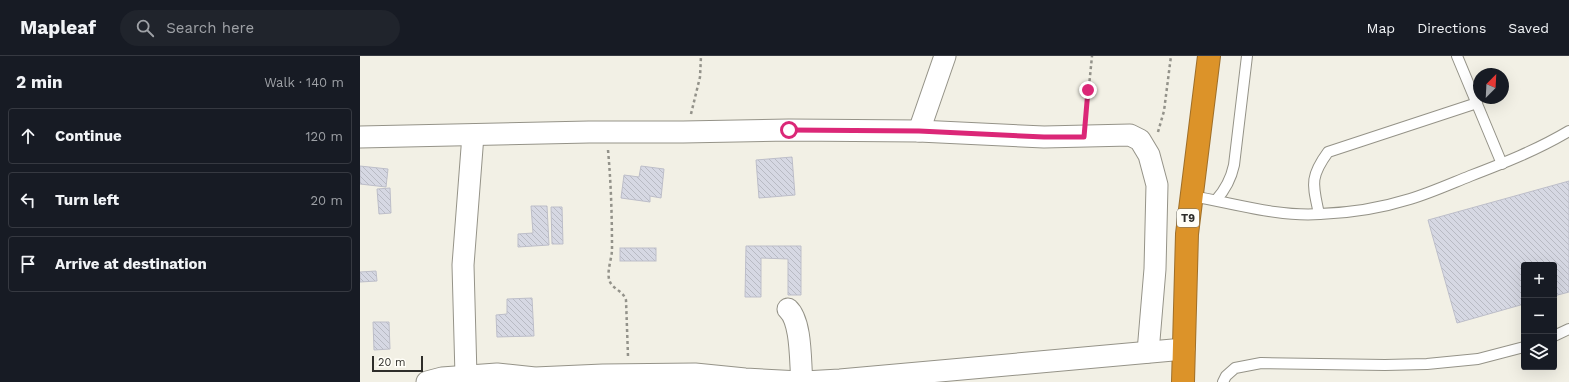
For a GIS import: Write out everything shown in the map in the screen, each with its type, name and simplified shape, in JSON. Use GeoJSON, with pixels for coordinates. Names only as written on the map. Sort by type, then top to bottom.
{"type":"FeatureCollection","features":[{"type":"Feature","properties":{"kind":"highway","name":"T9"},"geometry":{"type":"LineString","coordinates":[[1183,382],[1186,234],[1209,56]]}},
{"type":"Feature","properties":{"kind":"street"},"geometry":{"type":"LineString","coordinates":[[919,131],[945,56]]}},
{"type":"Feature","properties":{"kind":"street"},"geometry":{"type":"LineString","coordinates":[[360,137],[789,130],[919,131],[1044,137],[1130,135],[1140,140],[1149,155],[1156,185],[1155,270],[1148,352]]}},
{"type":"Feature","properties":{"kind":"street"},"geometry":{"type":"LineString","coordinates":[[466,376],[463,265],[473,135]]}},
{"type":"Feature","properties":{"kind":"street"},"geometry":{"type":"LineString","coordinates":[[788,309],[793,314],[797,329],[802,382]]}},
{"type":"Feature","properties":{"kind":"street"},"geometry":{"type":"LineString","coordinates":[[427,382],[442,378],[497,374],[535,378],[631,374],[695,374],[745,379],[802,382],[896,379],[1184,349]]}},
{"type":"Feature","properties":{"kind":"lane"},"geometry":{"type":"LineString","coordinates":[[1216,200],[1224,191],[1230,180],[1234,165],[1247,56]]}},
{"type":"Feature","properties":{"kind":"lane"},"geometry":{"type":"LineString","coordinates":[[1457,56],[1473,94]]}},
{"type":"Feature","properties":{"kind":"lane"},"geometry":{"type":"LineString","coordinates":[[1319,214],[1313,183],[1318,165],[1328,152],[1474,104]]}},
{"type":"Feature","properties":{"kind":"lane"},"geometry":{"type":"LineString","coordinates":[[1477,104],[1502,164]]}},
{"type":"Feature","properties":{"kind":"lane"},"geometry":{"type":"LineString","coordinates":[[1191,196],[1275,212],[1319,214],[1364,209],[1410,199],[1502,164],[1548,143],[1569,131]]}},
{"type":"Feature","properties":{"kind":"lane"},"geometry":{"type":"LineString","coordinates":[[1557,335],[1569,329]]}},
{"type":"Feature","properties":{"kind":"lane"},"geometry":{"type":"LineString","coordinates":[[1223,382],[1226,376],[1235,368],[1261,363],[1378,365],[1427,364],[1478,359],[1521,348]]}},
{"type":"Feature","properties":{"kind":"path"},"geometry":{"type":"LineString","coordinates":[[683,132],[692,112],[698,88],[701,65],[700,56]]}},
{"type":"Feature","properties":{"kind":"path"},"geometry":{"type":"LineString","coordinates":[[1084,137],[1092,56]]}},
{"type":"Feature","properties":{"kind":"path"},"geometry":{"type":"LineString","coordinates":[[1149,155],[1164,111],[1171,56]]}},
{"type":"Feature","properties":{"kind":"path"},"geometry":{"type":"LineString","coordinates":[[606,132],[610,179],[612,251],[609,279],[612,285],[624,295],[626,300],[628,357],[631,374]]}},
{"type":"Feature","properties":{"kind":"building"},"geometry":{"type":"Polygon","coordinates":[[[792,157],[795,195],[759,198],[756,160],[792,157]]]}},
{"type":"Feature","properties":{"kind":"building"},"geometry":{"type":"Polygon","coordinates":[[[360,166],[388,169],[386,187],[360,184],[360,166]]]}},
{"type":"Feature","properties":{"kind":"building"},"geometry":{"type":"Polygon","coordinates":[[[641,166],[664,169],[661,198],[650,196],[650,202],[621,198],[624,175],[639,177],[641,166]]]}},
{"type":"Feature","properties":{"kind":"building"},"geometry":{"type":"Polygon","coordinates":[[[1569,181],[1569,292],[1557,295],[1557,262],[1521,262],[1521,305],[1457,323],[1428,220],[1569,181]]]}},
{"type":"Feature","properties":{"kind":"building"},"geometry":{"type":"Polygon","coordinates":[[[390,188],[391,213],[379,214],[377,189],[390,188]]]}},
{"type":"Feature","properties":{"kind":"building"},"geometry":{"type":"Polygon","coordinates":[[[531,206],[547,206],[549,245],[518,247],[518,234],[533,233],[531,206]]]}},
{"type":"Feature","properties":{"kind":"building"},"geometry":{"type":"Polygon","coordinates":[[[551,207],[562,207],[563,244],[552,244],[551,207]]]}},
{"type":"Feature","properties":{"kind":"building"},"geometry":{"type":"Polygon","coordinates":[[[746,246],[801,246],[801,295],[788,295],[788,259],[761,258],[761,297],[745,297],[746,246]]]}},
{"type":"Feature","properties":{"kind":"building"},"geometry":{"type":"Polygon","coordinates":[[[620,248],[656,248],[656,261],[620,261],[620,248]]]}},
{"type":"Feature","properties":{"kind":"building"},"geometry":{"type":"Polygon","coordinates":[[[376,271],[377,281],[360,282],[360,272],[376,271]]]}},
{"type":"Feature","properties":{"kind":"building"},"geometry":{"type":"Polygon","coordinates":[[[532,298],[534,336],[497,337],[496,315],[507,314],[507,299],[532,298]]]}},
{"type":"Feature","properties":{"kind":"building"},"geometry":{"type":"Polygon","coordinates":[[[373,322],[389,322],[390,349],[374,350],[373,322]]]}},
{"type":"Feature","properties":{"kind":"route"},"geometry":{"type":"LineString","coordinates":[[789,130],[919,131],[1044,137],[1084,137],[1088,90]]}}]}
